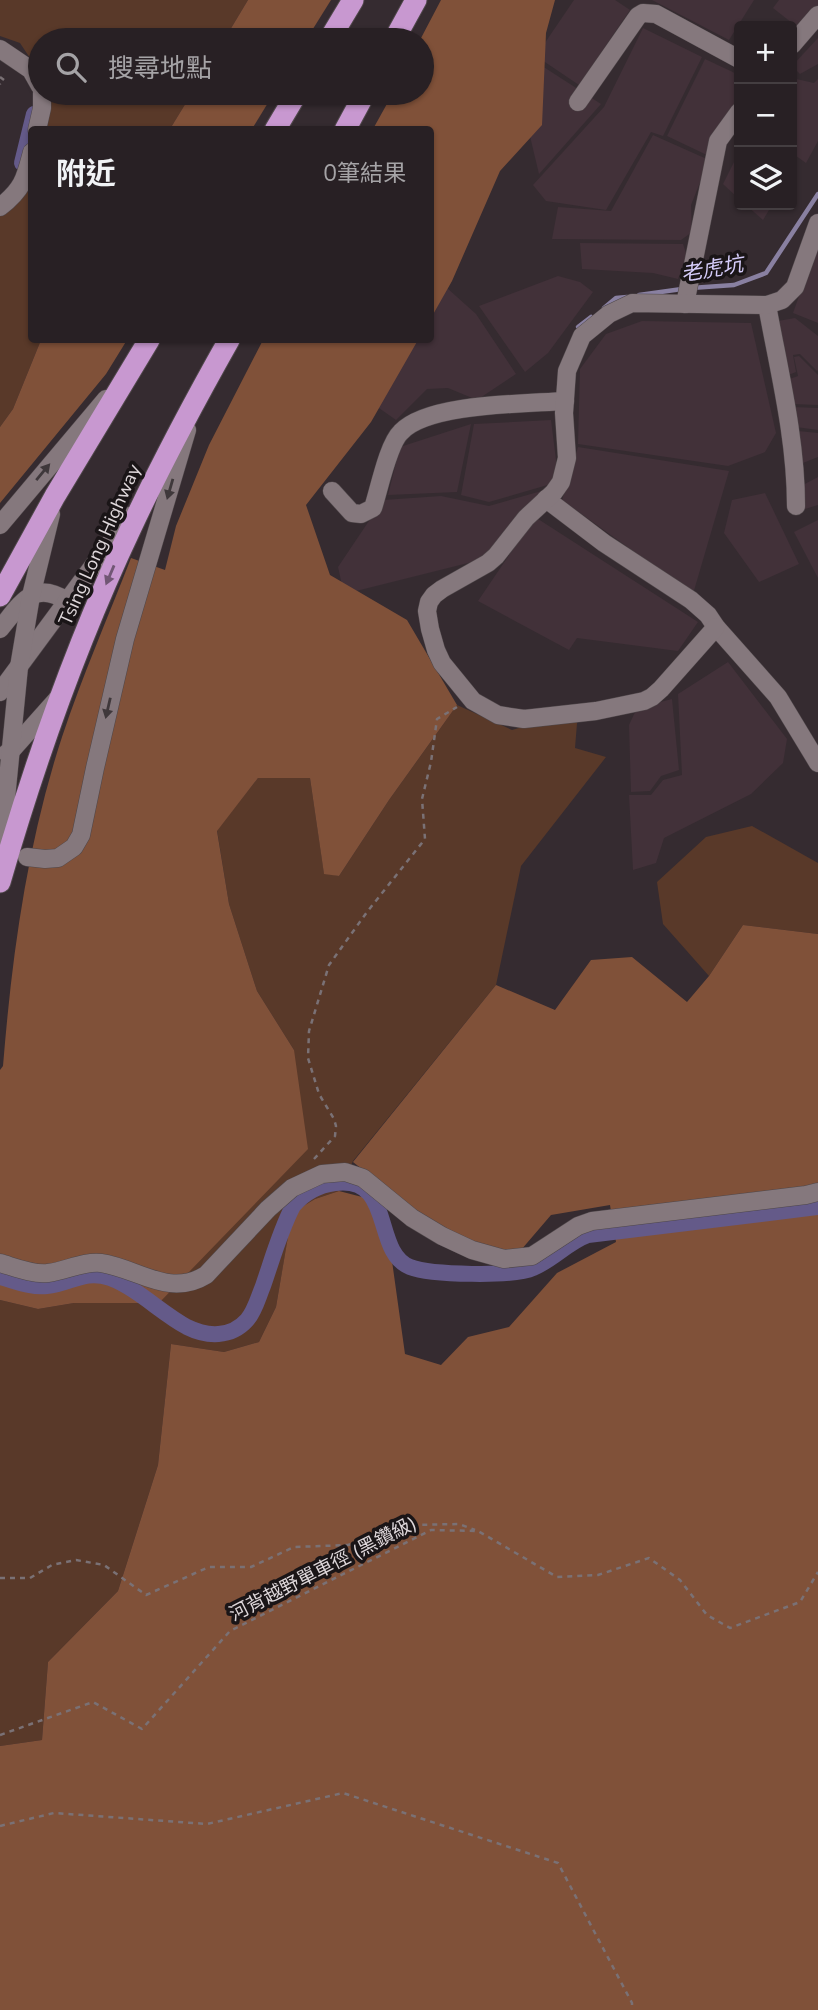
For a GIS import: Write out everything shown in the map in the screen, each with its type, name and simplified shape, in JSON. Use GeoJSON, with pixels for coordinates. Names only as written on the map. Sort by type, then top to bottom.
{"type":"FeatureCollection","features":[{"type":"Feature","properties":{"kind":"highway"},"geometry":{"type":"LineString","coordinates":[[336,28],[353,0]]}},
{"type":"Feature","properties":{"kind":"highway"},"geometry":{"type":"LineString","coordinates":[[401,28],[416,0]]}},
{"type":"Feature","properties":{"kind":"highway"},"geometry":{"type":"LineString","coordinates":[[277,126],[290,105]]}},
{"type":"Feature","properties":{"kind":"highway"},"geometry":{"type":"LineString","coordinates":[[347,126],[359,105]]}},
{"type":"Feature","properties":{"kind":"highway"},"geometry":{"type":"LineString","coordinates":[[0,596],[55,496],[147,343]]}},
{"type":"Feature","properties":{"kind":"highway","name":"Tsing Long Highway"},"geometry":{"type":"LineString","coordinates":[[12,855],[32,778],[61,694],[112,570],[150,488],[227,343]]}},
{"type":"Feature","properties":{"kind":"highway"},"geometry":{"type":"LineString","coordinates":[[0,882],[12,855]]}},
{"type":"Feature","properties":{"kind":"street"},"geometry":{"type":"LineString","coordinates":[[578,102],[638,16],[643,13],[656,14],[734,56]]}},
{"type":"Feature","properties":{"kind":"street"},"geometry":{"type":"LineString","coordinates":[[797,39],[818,15]]}},
{"type":"Feature","properties":{"kind":"street"},"geometry":{"type":"LineString","coordinates":[[0,49],[28,68]]}},
{"type":"Feature","properties":{"kind":"street"},"geometry":{"type":"LineString","coordinates":[[38,126],[42,105]]}},
{"type":"Feature","properties":{"kind":"street"},"geometry":{"type":"LineString","coordinates":[[685,300],[718,141],[734,119]]}},
{"type":"Feature","properties":{"kind":"street"},"geometry":{"type":"LineString","coordinates":[[0,207],[17,193],[28,167]]}},
{"type":"Feature","properties":{"kind":"street"},"geometry":{"type":"LineString","coordinates":[[716,627],[652,697],[634,704],[596,711],[518,719],[498,715],[468,695],[451,675],[436,650],[427,616],[429,602],[434,595],[496,556],[526,518],[561,482],[567,458],[567,371],[582,336],[609,314],[632,303],[685,300],[767,305],[782,300],[795,287],[818,223]]}},
{"type":"Feature","properties":{"kind":"street"},"geometry":{"type":"LineString","coordinates":[[767,305],[792,440],[796,506]]}},
{"type":"Feature","properties":{"kind":"street"},"geometry":{"type":"LineString","coordinates":[[0,525],[132,369]]}},
{"type":"Feature","properties":{"kind":"street"},"geometry":{"type":"LineString","coordinates":[[55,496],[31,596],[3,754],[12,855],[45,859],[58,858],[74,847],[81,835],[125,639],[195,400]]}},
{"type":"Feature","properties":{"kind":"street"},"geometry":{"type":"LineString","coordinates":[[332,491],[352,513],[361,514],[373,508],[393,444],[400,432],[426,417],[450,410],[565,401]]}},
{"type":"Feature","properties":{"kind":"street"},"geometry":{"type":"LineString","coordinates":[[0,692],[150,488]]}},
{"type":"Feature","properties":{"kind":"street"},"geometry":{"type":"LineString","coordinates":[[546,499],[604,543],[691,600],[708,615],[778,697],[818,763]]}},
{"type":"Feature","properties":{"kind":"street"},"geometry":{"type":"LineString","coordinates":[[0,629],[31,596],[44,591],[67,601]]}},
{"type":"Feature","properties":{"kind":"street"},"geometry":{"type":"LineString","coordinates":[[3,754],[61,694]]}},
{"type":"Feature","properties":{"kind":"street"},"geometry":{"type":"LineString","coordinates":[[0,1263],[42,1274],[99,1263],[164,1283],[198,1280],[292,1188],[314,1177],[345,1172],[363,1178],[412,1218],[442,1236],[472,1250],[504,1259],[532,1256],[578,1226],[592,1221],[818,1192]]}},
{"type":"Feature","properties":{"kind":"path"},"geometry":{"type":"LineString","coordinates":[[0,77],[4,80],[0,84]]}},
{"type":"Feature","properties":{"kind":"path"},"geometry":{"type":"LineString","coordinates":[[314,1177],[309,1166],[335,1136],[337,1126],[319,1094],[307,1058],[309,1031],[329,965],[425,839],[422,799],[438,719],[464,703],[468,695]]}},
{"type":"Feature","properties":{"kind":"path"},"geometry":{"type":"LineString","coordinates":[[0,1578],[30,1578],[52,1565],[76,1560],[104,1565],[146,1595],[209,1567],[251,1567],[294,1547],[348,1545],[408,1525],[459,1524],[478,1531]]}},
{"type":"Feature","properties":{"kind":"path","name":"河背越野單車徑 (黑鑽級)"},"geometry":{"type":"LineString","coordinates":[[0,1735],[93,1702],[142,1729],[230,1631],[431,1530],[478,1531],[557,1577],[598,1575],[649,1558],[680,1580],[707,1615],[730,1628],[800,1602],[818,1572]]}},
{"type":"Feature","properties":{"kind":"path"},"geometry":{"type":"LineString","coordinates":[[0,1826],[54,1812],[206,1824],[343,1793],[558,1863],[632,2003],[632,2010]]}},
{"type":"Feature","properties":{"kind":"shaded area"},"geometry":{"type":"Polygon","coordinates":[[[0,0],[248,0],[231,28],[28,28],[28,55],[20,43],[0,36],[0,0]]]}},
{"type":"Feature","properties":{"kind":"shaded area"},"geometry":{"type":"Polygon","coordinates":[[[248,0],[331,0],[314,28],[231,28],[248,0]]]}},
{"type":"Feature","properties":{"kind":"shaded area"},"geometry":{"type":"Polygon","coordinates":[[[441,0],[555,0],[546,33],[542,125],[500,171],[452,281],[434,313],[434,126],[375,126],[386,105],[434,105],[434,28],[426,28],[441,0]]]}},
{"type":"Feature","properties":{"kind":"shaded area"},"geometry":{"type":"Polygon","coordinates":[[[574,0],[615,0],[630,10],[579,85],[536,56],[574,0]]]}},
{"type":"Feature","properties":{"kind":"shaded area"},"geometry":{"type":"Polygon","coordinates":[[[652,0],[754,0],[741,21],[734,21],[734,32],[729,40],[652,0]]]}},
{"type":"Feature","properties":{"kind":"shaded area"},"geometry":{"type":"Polygon","coordinates":[[[779,0],[818,0],[818,7],[801,30],[797,27],[797,21],[790,21],[773,8],[779,0]]]}},
{"type":"Feature","properties":{"kind":"shaded area"},"geometry":{"type":"Polygon","coordinates":[[[643,28],[702,57],[663,136],[651,132],[606,210],[546,201],[533,185],[604,107],[643,28]]]}},
{"type":"Feature","properties":{"kind":"shaded area"},"geometry":{"type":"Polygon","coordinates":[[[818,38],[818,64],[800,74],[797,71],[797,61],[818,38]]]}},
{"type":"Feature","properties":{"kind":"shaded area"},"geometry":{"type":"Polygon","coordinates":[[[508,44],[601,104],[539,174],[508,44]]]}},
{"type":"Feature","properties":{"kind":"shaded area"},"geometry":{"type":"Polygon","coordinates":[[[705,59],[734,73],[734,106],[709,156],[667,136],[705,59]]]}},
{"type":"Feature","properties":{"kind":"shaded area"},"geometry":{"type":"Polygon","coordinates":[[[797,79],[814,83],[818,79],[818,141],[806,163],[797,157],[797,79]]]}},
{"type":"Feature","properties":{"kind":"shaded area"},"geometry":{"type":"Polygon","coordinates":[[[50,105],[185,105],[172,126],[48,126],[50,105]]]}},
{"type":"Feature","properties":{"kind":"shaded area"},"geometry":{"type":"Polygon","coordinates":[[[185,105],[267,105],[254,126],[172,126],[185,105]]]}},
{"type":"Feature","properties":{"kind":"shaded area"},"geometry":{"type":"Polygon","coordinates":[[[653,135],[709,160],[691,205],[692,232],[681,240],[552,239],[558,207],[611,211],[653,135]]]}},
{"type":"Feature","properties":{"kind":"shaded area"},"geometry":{"type":"Polygon","coordinates":[[[734,162],[734,194],[723,184],[734,162]]]}},
{"type":"Feature","properties":{"kind":"shaded area"},"geometry":{"type":"Polygon","coordinates":[[[28,189],[28,343],[40,343],[13,409],[0,427],[0,214],[28,189]]]}},
{"type":"Feature","properties":{"kind":"shaded area"},"geometry":{"type":"Polygon","coordinates":[[[752,210],[769,210],[763,220],[752,210]]]}},
{"type":"Feature","properties":{"kind":"shaded area"},"geometry":{"type":"Polygon","coordinates":[[[580,243],[683,244],[687,256],[678,279],[653,273],[582,269],[580,243]]]}},
{"type":"Feature","properties":{"kind":"shaded area"},"geometry":{"type":"Polygon","coordinates":[[[818,250],[818,323],[793,313],[818,250]]]}},
{"type":"Feature","properties":{"kind":"shaded area"},"geometry":{"type":"Polygon","coordinates":[[[558,276],[580,282],[593,292],[548,353],[525,372],[479,306],[558,276]]]}},
{"type":"Feature","properties":{"kind":"shaded area"},"geometry":{"type":"Polygon","coordinates":[[[437,279],[476,314],[516,374],[477,400],[448,388],[427,389],[396,420],[369,401],[401,343],[434,343],[434,285],[437,279]]]}},
{"type":"Feature","properties":{"kind":"shaded area"},"geometry":{"type":"Polygon","coordinates":[[[795,318],[818,336],[818,370],[800,354],[793,355],[796,372],[775,380],[778,321],[795,318]]]}},
{"type":"Feature","properties":{"kind":"shaded area"},"geometry":{"type":"Polygon","coordinates":[[[642,321],[751,323],[776,433],[765,452],[728,466],[578,444],[580,369],[606,334],[642,321]]]}},
{"type":"Feature","properties":{"kind":"shaded area"},"geometry":{"type":"Polygon","coordinates":[[[40,343],[125,343],[106,374],[0,503],[0,427],[13,409],[40,343]]]}},
{"type":"Feature","properties":{"kind":"shaded area"},"geometry":{"type":"Polygon","coordinates":[[[261,343],[416,343],[371,422],[306,505],[330,575],[407,620],[457,705],[339,876],[324,874],[310,778],[258,778],[217,831],[229,904],[257,991],[294,1050],[308,1149],[159,1303],[74,1303],[38,1309],[0,1300],[0,1070],[3,1066],[16,941],[30,859],[62,737],[131,558],[165,570],[176,526],[209,445],[261,343]]]}},
{"type":"Feature","properties":{"kind":"shaded area"},"geometry":{"type":"Polygon","coordinates":[[[799,356],[818,375],[818,405],[792,404],[784,381],[798,376],[794,357],[799,356]]]}},
{"type":"Feature","properties":{"kind":"shaded area"},"geometry":{"type":"Polygon","coordinates":[[[793,407],[818,408],[818,430],[796,427],[793,407]]]}},
{"type":"Feature","properties":{"kind":"shaded area"},"geometry":{"type":"Polygon","coordinates":[[[551,420],[557,468],[551,484],[489,502],[461,495],[474,424],[551,420]]]}},
{"type":"Feature","properties":{"kind":"shaded area"},"geometry":{"type":"Polygon","coordinates":[[[471,424],[457,492],[388,495],[400,447],[471,424]]]}},
{"type":"Feature","properties":{"kind":"shaded area"},"geometry":{"type":"Polygon","coordinates":[[[798,431],[818,433],[818,457],[803,463],[798,431]]]}},
{"type":"Feature","properties":{"kind":"shaded area"},"geometry":{"type":"Polygon","coordinates":[[[578,447],[729,471],[693,594],[562,500],[578,447]]]}},
{"type":"Feature","properties":{"kind":"shaded area"},"geometry":{"type":"Polygon","coordinates":[[[818,477],[818,505],[805,509],[801,486],[818,477]]]}},
{"type":"Feature","properties":{"kind":"shaded area"},"geometry":{"type":"Polygon","coordinates":[[[545,490],[480,560],[344,594],[338,567],[383,500],[441,496],[489,506],[545,490]]]}},
{"type":"Feature","properties":{"kind":"shaded area"},"geometry":{"type":"Polygon","coordinates":[[[765,493],[799,564],[759,582],[724,533],[732,500],[765,493]]]}},
{"type":"Feature","properties":{"kind":"shaded area"},"geometry":{"type":"Polygon","coordinates":[[[535,517],[698,622],[678,651],[577,638],[569,650],[478,601],[535,517]]]}},
{"type":"Feature","properties":{"kind":"shaded area"},"geometry":{"type":"Polygon","coordinates":[[[818,520],[818,578],[794,532],[818,520]]]}},
{"type":"Feature","properties":{"kind":"shaded area"},"geometry":{"type":"Polygon","coordinates":[[[728,662],[787,739],[783,763],[751,794],[664,838],[656,863],[633,870],[629,795],[651,795],[663,780],[682,775],[678,694],[728,662]]]}},
{"type":"Feature","properties":{"kind":"shaded area"},"geometry":{"type":"Polygon","coordinates":[[[672,699],[679,770],[661,776],[650,791],[631,792],[629,725],[637,708],[672,699]]]}},
{"type":"Feature","properties":{"kind":"shaded area"},"geometry":{"type":"Polygon","coordinates":[[[457,705],[512,730],[578,711],[575,748],[606,757],[521,866],[496,985],[353,1161],[339,1191],[315,1199],[292,1214],[276,1307],[259,1342],[224,1352],[171,1344],[158,1465],[118,1591],[48,1662],[42,1740],[0,1746],[0,1300],[38,1309],[74,1303],[159,1303],[294,1050],[257,991],[229,904],[217,830],[258,778],[310,778],[324,873],[339,876],[457,705]]]}},
{"type":"Feature","properties":{"kind":"shaded area"},"geometry":{"type":"Polygon","coordinates":[[[752,826],[818,863],[818,934],[743,925],[709,976],[663,924],[657,882],[706,837],[752,826]]]}},
{"type":"Feature","properties":{"kind":"shaded area"},"geometry":{"type":"Polygon","coordinates":[[[743,925],[818,934],[818,2010],[0,2010],[0,1746],[42,1740],[48,1662],[118,1591],[158,1465],[171,1344],[224,1352],[259,1342],[276,1307],[292,1213],[315,1199],[339,1191],[366,1198],[392,1261],[405,1354],[441,1365],[468,1337],[509,1327],[557,1273],[616,1242],[610,1205],[551,1215],[521,1250],[463,1249],[353,1162],[496,985],[555,1010],[591,960],[632,957],[687,1002],[709,976],[743,925]]]}},
{"type":"Feature","properties":{"kind":"waterway"},"geometry":{"type":"LineString","coordinates":[[31,126],[34,114]]}},
{"type":"Feature","properties":{"kind":"waterway"},"geometry":{"type":"LineString","coordinates":[[22,163],[28,138]]}},
{"type":"Feature","properties":{"kind":"waterway","name":"老虎坑"},"geometry":{"type":"LineString","coordinates":[[691,288],[734,285],[766,273],[818,194]]}},
{"type":"Feature","properties":{"kind":"waterway","name":"老虎坑"},"geometry":{"type":"LineString","coordinates":[[639,295],[682,289]]}},
{"type":"Feature","properties":{"kind":"waterway","name":"老虎坑"},"geometry":{"type":"LineString","coordinates":[[604,308],[616,298],[627,297]]}},
{"type":"Feature","properties":{"kind":"waterway","name":"老虎坑"},"geometry":{"type":"LineString","coordinates":[[578,327],[591,317]]}},
{"type":"Feature","properties":{"kind":"waterway"},"geometry":{"type":"LineString","coordinates":[[0,1277],[41,1286],[56,1285],[93,1275],[110,1278],[130,1288],[187,1327],[203,1333],[218,1334],[241,1326],[252,1313],[293,1206],[307,1194],[329,1184],[354,1184],[367,1191],[375,1202],[398,1259],[420,1270],[453,1273],[523,1271],[540,1265],[588,1235],[818,1207]]}}]}
